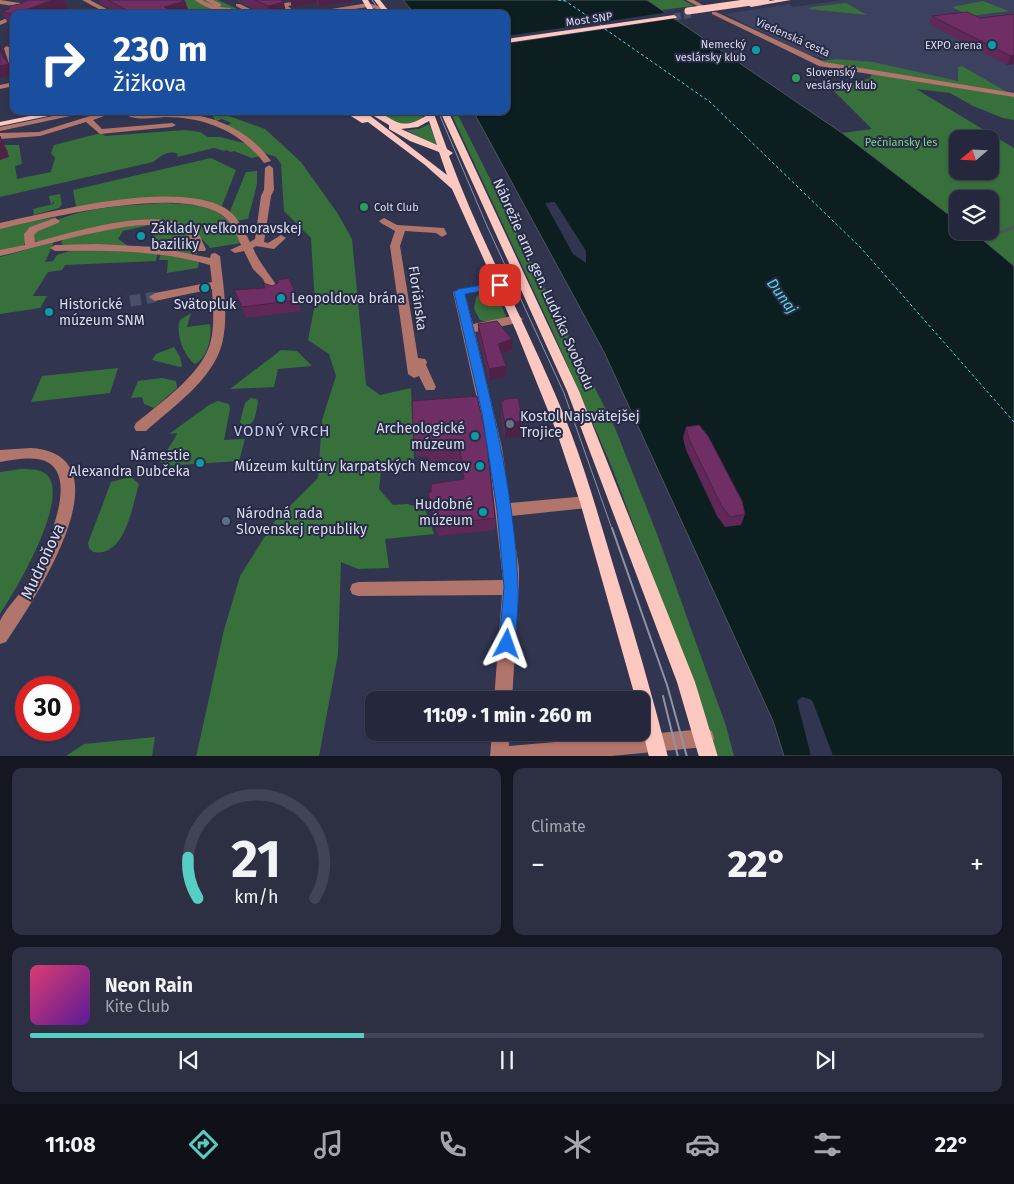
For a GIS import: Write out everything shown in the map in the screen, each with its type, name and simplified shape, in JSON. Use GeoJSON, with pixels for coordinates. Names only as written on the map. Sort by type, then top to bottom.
{"type":"FeatureCollection","features":[{"type":"Feature","properties":{"kind":"main road"},"geometry":{"type":"LineString","coordinates":[[376,0],[385,10]]}},
{"type":"Feature","properties":{"kind":"main road"},"geometry":{"type":"LineString","coordinates":[[766,0],[691,13],[788,0]]}},
{"type":"Feature","properties":{"kind":"main road","name":"Most SNP"},"geometry":{"type":"LineString","coordinates":[[510,39],[672,15]]}},
{"type":"Feature","properties":{"kind":"main road"},"geometry":{"type":"LineString","coordinates":[[0,123],[34,115]]}},
{"type":"Feature","properties":{"kind":"main road"},"geometry":{"type":"LineString","coordinates":[[0,123],[45,115]]}},
{"type":"Feature","properties":{"kind":"main road"},"geometry":{"type":"LineString","coordinates":[[355,115],[385,131]]}},
{"type":"Feature","properties":{"kind":"main road"},"geometry":{"type":"LineString","coordinates":[[363,115],[447,178],[458,192]]}},
{"type":"Feature","properties":{"kind":"main road"},"geometry":{"type":"LineString","coordinates":[[376,115],[413,139],[467,161]]}},
{"type":"Feature","properties":{"kind":"main road"},"geometry":{"type":"LineString","coordinates":[[380,118],[392,124],[407,127],[420,125],[429,115]]}},
{"type":"Feature","properties":{"kind":"main road"},"geometry":{"type":"LineString","coordinates":[[430,115],[458,192],[551,398],[587,502],[657,749]]}},
{"type":"Feature","properties":{"kind":"main road","name":"Nábrežie arm. gen. Ludvíka Svobodu"},"geometry":{"type":"LineString","coordinates":[[446,115],[573,391],[686,682],[705,738],[709,756]]}},
{"type":"Feature","properties":{"kind":"main road"},"geometry":{"type":"LineString","coordinates":[[396,138],[435,154],[453,149],[460,144]]}},
{"type":"Feature","properties":{"kind":"street"},"geometry":{"type":"LineString","coordinates":[[85,0],[105,10]]}},
{"type":"Feature","properties":{"kind":"street"},"geometry":{"type":"LineString","coordinates":[[198,0],[210,8],[219,10]]}},
{"type":"Feature","properties":{"kind":"street"},"geometry":{"type":"LineString","coordinates":[[208,0],[219,5],[222,10]]}},
{"type":"Feature","properties":{"kind":"street"},"geometry":{"type":"LineString","coordinates":[[277,0],[290,10]]}},
{"type":"Feature","properties":{"kind":"street"},"geometry":{"type":"LineString","coordinates":[[284,5],[308,0]]}},
{"type":"Feature","properties":{"kind":"street"},"geometry":{"type":"LineString","coordinates":[[325,10],[376,0]]}},
{"type":"Feature","properties":{"kind":"street"},"geometry":{"type":"LineString","coordinates":[[689,0],[703,7]]}},
{"type":"Feature","properties":{"kind":"street"},"geometry":{"type":"LineString","coordinates":[[0,2],[34,7]]}},
{"type":"Feature","properties":{"kind":"street"},"geometry":{"type":"LineString","coordinates":[[366,2],[384,10]]}},
{"type":"Feature","properties":{"kind":"street"},"geometry":{"type":"LineString","coordinates":[[28,10],[41,3]]}},
{"type":"Feature","properties":{"kind":"street"},"geometry":{"type":"LineString","coordinates":[[238,5],[249,10]]}},
{"type":"Feature","properties":{"kind":"street","name":"Viedenská cesta"},"geometry":{"type":"LineString","coordinates":[[714,13],[802,56],[828,66],[1014,96]]}},
{"type":"Feature","properties":{"kind":"street"},"geometry":{"type":"LineString","coordinates":[[132,115],[174,115],[213,122],[246,140],[268,165],[269,190],[260,220],[260,240],[252,245],[235,250]]}},
{"type":"Feature","properties":{"kind":"street"},"geometry":{"type":"LineString","coordinates":[[89,116],[100,132],[172,125]]}},
{"type":"Feature","properties":{"kind":"street"},"geometry":{"type":"LineString","coordinates":[[0,129],[89,116]]}},
{"type":"Feature","properties":{"kind":"street"},"geometry":{"type":"LineString","coordinates":[[0,136],[40,134],[89,116]]}},
{"type":"Feature","properties":{"kind":"street"},"geometry":{"type":"LineString","coordinates":[[0,226],[72,211],[166,200],[211,206],[223,210],[252,245],[257,267],[267,277],[274,292]]}},
{"type":"Feature","properties":{"kind":"street"},"geometry":{"type":"LineString","coordinates":[[30,246],[29,234],[34,229],[66,216],[72,211]]}},
{"type":"Feature","properties":{"kind":"street"},"geometry":{"type":"LineString","coordinates":[[0,254],[102,227],[148,221],[169,223],[182,228],[193,234],[201,249]]}},
{"type":"Feature","properties":{"kind":"street"},"geometry":{"type":"LineString","coordinates":[[384,221],[390,226],[440,230],[442,234]]}},
{"type":"Feature","properties":{"kind":"street","name":"Floriánska"},"geometry":{"type":"LineString","coordinates":[[401,228],[395,246],[416,366],[422,368],[430,387]]}},
{"type":"Feature","properties":{"kind":"street"},"geometry":{"type":"LineString","coordinates":[[252,245],[270,247],[281,238]]}},
{"type":"Feature","properties":{"kind":"street"},"geometry":{"type":"LineString","coordinates":[[55,248],[148,249],[215,260],[209,287],[217,338],[214,351],[201,370],[141,427]]}},
{"type":"Feature","properties":{"kind":"street"},"geometry":{"type":"LineString","coordinates":[[500,285],[459,292],[495,448],[504,510],[511,587],[504,691]]}},
{"type":"Feature","properties":{"kind":"street"},"geometry":{"type":"LineString","coordinates":[[155,297],[209,287]]}},
{"type":"Feature","properties":{"kind":"street"},"geometry":{"type":"LineString","coordinates":[[468,329],[516,319]]}},
{"type":"Feature","properties":{"kind":"street","name":"Mudroňova"},"geometry":{"type":"LineString","coordinates":[[0,456],[26,454],[45,456],[60,463],[68,480],[69,490],[63,515],[34,586],[0,636]]}},
{"type":"Feature","properties":{"kind":"street"},"geometry":{"type":"LineString","coordinates":[[504,510],[587,502]]}},
{"type":"Feature","properties":{"kind":"street"},"geometry":{"type":"LineString","coordinates":[[358,589],[511,587]]}},
{"type":"Feature","properties":{"kind":"street"},"geometry":{"type":"LineString","coordinates":[[500,741],[499,756],[657,749],[705,738]]}},
{"type":"Feature","properties":{"kind":"shaded area"},"geometry":{"type":"Polygon","coordinates":[[[843,0],[1014,0],[1014,93],[856,69],[804,53],[725,14],[789,4],[793,7],[843,0]]]}},
{"type":"Feature","properties":{"kind":"green space"},"geometry":{"type":"Polygon","coordinates":[[[167,0],[218,0],[239,10],[189,10],[167,0]]]}},
{"type":"Feature","properties":{"kind":"green space"},"geometry":{"type":"Polygon","coordinates":[[[647,0],[683,0],[694,6],[661,10],[647,0]]]}},
{"type":"Feature","properties":{"kind":"green space"},"geometry":{"type":"Polygon","coordinates":[[[983,1],[1009,11],[970,16],[952,7],[983,1]]]}},
{"type":"Feature","properties":{"kind":"green space"},"geometry":{"type":"Polygon","coordinates":[[[846,3],[867,15],[808,9],[812,7],[846,3]]]}},
{"type":"Feature","properties":{"kind":"green space","name":"Pečniansky les"},"geometry":{"type":"Polygon","coordinates":[[[836,59],[873,62],[958,81],[958,67],[962,66],[1014,96],[1014,120],[1003,118],[973,106],[950,93],[916,89],[984,130],[949,130],[949,180],[999,180],[999,139],[1014,148],[1014,266],[983,240],[999,240],[999,190],[949,190],[949,215],[842,133],[872,129],[833,90],[870,78],[872,73],[819,61],[836,59]]]}},
{"type":"Feature","properties":{"kind":"green space"},"geometry":{"type":"Polygon","coordinates":[[[212,115],[226,115],[265,129],[301,162],[338,214],[352,239],[366,385],[380,395],[411,388],[414,459],[381,471],[379,489],[393,505],[407,504],[425,509],[434,534],[385,539],[389,568],[358,569],[341,562],[338,654],[319,756],[196,756],[224,630],[240,576],[274,522],[318,478],[322,420],[336,376],[329,354],[308,340],[315,304],[311,238],[284,211],[281,164],[276,157],[264,153],[227,126],[231,123],[222,119],[216,121],[212,115]]]}},
{"type":"Feature","properties":{"kind":"green space"},"geometry":{"type":"Polygon","coordinates":[[[382,115],[423,115],[423,117],[418,122],[406,125],[392,121],[382,115]]]}},
{"type":"Feature","properties":{"kind":"green space"},"geometry":{"type":"Polygon","coordinates":[[[452,115],[458,115],[615,428],[657,534],[726,726],[734,756],[716,756],[709,726],[611,465],[552,330],[452,115]]]}},
{"type":"Feature","properties":{"kind":"green space"},"geometry":{"type":"Polygon","coordinates":[[[429,124],[437,144],[434,145],[406,130],[419,129],[429,124]]]}},
{"type":"Feature","properties":{"kind":"green space"},"geometry":{"type":"Polygon","coordinates":[[[185,130],[200,132],[208,137],[220,137],[248,144],[261,156],[252,158],[234,151],[214,148],[177,157],[178,154],[171,152],[164,154],[153,162],[0,197],[0,145],[19,145],[22,164],[15,166],[17,179],[51,172],[55,158],[51,153],[54,145],[101,133],[105,136],[185,130]]]}},
{"type":"Feature","properties":{"kind":"green space"},"geometry":{"type":"Polygon","coordinates":[[[211,158],[236,170],[222,206],[194,200],[119,202],[76,207],[73,190],[211,158]]]}},
{"type":"Feature","properties":{"kind":"green space"},"geometry":{"type":"Polygon","coordinates":[[[257,171],[257,184],[248,219],[236,221],[230,211],[246,172],[257,171]]]}},
{"type":"Feature","properties":{"kind":"green space"},"geometry":{"type":"Polygon","coordinates":[[[60,194],[62,204],[59,208],[34,215],[33,209],[54,204],[54,200],[51,204],[49,196],[60,194]]]}},
{"type":"Feature","properties":{"kind":"green space"},"geometry":{"type":"Polygon","coordinates":[[[163,203],[189,204],[219,213],[235,230],[241,243],[210,248],[202,239],[186,227],[160,220],[139,220],[41,241],[33,241],[31,234],[61,218],[78,213],[112,207],[163,203]]]}},
{"type":"Feature","properties":{"kind":"green space"},"geometry":{"type":"Polygon","coordinates":[[[56,217],[55,220],[36,227],[23,246],[0,252],[0,228],[56,217]]]}},
{"type":"Feature","properties":{"kind":"green space"},"geometry":{"type":"Polygon","coordinates":[[[154,224],[123,231],[118,239],[128,246],[68,247],[61,243],[63,239],[102,230],[154,224]]]}},
{"type":"Feature","properties":{"kind":"green space"},"geometry":{"type":"Polygon","coordinates":[[[155,224],[180,229],[186,233],[192,238],[197,254],[190,255],[151,248],[155,224]]]}},
{"type":"Feature","properties":{"kind":"green space"},"geometry":{"type":"Polygon","coordinates":[[[54,242],[45,262],[53,261],[57,255],[76,249],[158,251],[156,261],[65,265],[62,270],[48,272],[33,296],[47,296],[40,308],[0,314],[0,257],[54,242]]]}},
{"type":"Feature","properties":{"kind":"green space"},"geometry":{"type":"Polygon","coordinates":[[[161,252],[199,261],[198,268],[167,273],[168,260],[159,260],[161,252]]]}},
{"type":"Feature","properties":{"kind":"green space"},"geometry":{"type":"Polygon","coordinates":[[[493,291],[496,292],[507,319],[486,322],[480,320],[474,309],[476,297],[493,291]]]}},
{"type":"Feature","properties":{"kind":"green space"},"geometry":{"type":"Polygon","coordinates":[[[191,313],[187,327],[210,324],[208,347],[203,357],[195,364],[184,350],[179,332],[180,320],[191,313]]]}},
{"type":"Feature","properties":{"kind":"green space"},"geometry":{"type":"Polygon","coordinates":[[[174,347],[180,357],[182,366],[152,360],[156,354],[174,347]]]}},
{"type":"Feature","properties":{"kind":"green space"},"geometry":{"type":"Polygon","coordinates":[[[281,350],[297,351],[312,366],[278,369],[274,387],[230,389],[281,350]]]}},
{"type":"Feature","properties":{"kind":"green space"},"geometry":{"type":"Polygon","coordinates":[[[118,368],[110,393],[31,402],[42,376],[118,368]]]}},
{"type":"Feature","properties":{"kind":"green space"},"geometry":{"type":"Polygon","coordinates":[[[162,378],[176,381],[177,388],[154,408],[144,404],[142,397],[131,398],[138,381],[162,378]]]}},
{"type":"Feature","properties":{"kind":"green space"},"geometry":{"type":"Polygon","coordinates":[[[251,398],[258,401],[256,414],[251,424],[243,426],[240,422],[245,403],[251,398]]]}},
{"type":"Feature","properties":{"kind":"green space"},"geometry":{"type":"Polygon","coordinates":[[[218,401],[229,404],[230,409],[224,440],[245,439],[239,461],[165,466],[158,459],[159,455],[166,454],[177,433],[169,434],[209,405],[218,401]]]}},
{"type":"Feature","properties":{"kind":"green space"},"geometry":{"type":"Polygon","coordinates":[[[32,469],[47,474],[53,490],[51,506],[46,526],[37,547],[0,614],[0,472],[32,469]]]}},
{"type":"Feature","properties":{"kind":"green space"},"geometry":{"type":"Polygon","coordinates":[[[131,477],[139,484],[130,517],[120,539],[113,547],[104,552],[93,552],[89,548],[88,543],[111,482],[131,477]]]}},
{"type":"Feature","properties":{"kind":"green space"},"geometry":{"type":"Polygon","coordinates":[[[155,737],[152,756],[66,756],[84,744],[155,737]]]}},
{"type":"Feature","properties":{"kind":"water","name":"Dunaj"},"geometry":{"type":"Polygon","coordinates":[[[403,0],[647,0],[842,133],[949,215],[949,240],[983,240],[1014,266],[1014,756],[784,756],[773,721],[604,352],[475,115],[510,115],[510,10],[412,10],[403,0]]]}},
{"type":"Feature","properties":{"kind":"pier"},"geometry":{"type":"Polygon","coordinates":[[[670,12],[679,18],[510,43],[510,35],[670,12]]]}},
{"type":"Feature","properties":{"kind":"pier"},"geometry":{"type":"Polygon","coordinates":[[[555,202],[586,251],[586,263],[573,254],[545,203],[555,202]]]}},
{"type":"Feature","properties":{"kind":"pier"},"geometry":{"type":"Polygon","coordinates":[[[802,697],[813,702],[833,756],[811,756],[797,701],[802,697]]]}},
{"type":"Feature","properties":{"kind":"building"},"geometry":{"type":"Polygon","coordinates":[[[28,0],[53,0],[25,10],[10,10],[10,13],[2,12],[9,9],[10,6],[28,0]]]}},
{"type":"Feature","properties":{"kind":"building"},"geometry":{"type":"Polygon","coordinates":[[[108,0],[185,1],[164,7],[171,10],[120,10],[125,9],[108,0]]]}},
{"type":"Feature","properties":{"kind":"building"},"geometry":{"type":"Polygon","coordinates":[[[255,0],[281,0],[284,2],[268,6],[255,0]]]}},
{"type":"Feature","properties":{"kind":"building"},"geometry":{"type":"Polygon","coordinates":[[[967,12],[980,18],[1014,14],[1014,55],[1011,56],[932,16],[967,12]]]}},
{"type":"Feature","properties":{"kind":"building"},"geometry":{"type":"Polygon","coordinates":[[[0,48],[3,57],[9,64],[0,66],[0,48]]]}},
{"type":"Feature","properties":{"kind":"building"},"geometry":{"type":"Polygon","coordinates":[[[289,278],[298,300],[242,307],[234,290],[265,288],[263,283],[272,286],[278,283],[278,280],[289,278]]]}},
{"type":"Feature","properties":{"kind":"building"},"geometry":{"type":"Polygon","coordinates":[[[497,321],[512,339],[498,344],[506,366],[489,369],[478,324],[497,321]]]}},
{"type":"Feature","properties":{"kind":"building"},"geometry":{"type":"Polygon","coordinates":[[[477,396],[486,436],[495,518],[436,525],[428,492],[431,492],[431,484],[464,479],[460,449],[448,451],[447,447],[427,450],[426,443],[414,444],[412,401],[477,396]]]}},
{"type":"Feature","properties":{"kind":"building"},"geometry":{"type":"Polygon","coordinates":[[[518,398],[523,421],[505,424],[501,403],[505,399],[518,398]]]}},
{"type":"Feature","properties":{"kind":"building"},"geometry":{"type":"Polygon","coordinates":[[[699,425],[708,436],[742,501],[745,514],[730,517],[721,505],[689,439],[686,427],[699,425]]]}},
{"type":"Feature","properties":{"kind":"waterway"},"geometry":{"type":"LineString","coordinates":[[999,233],[1014,227]]}},
{"type":"Feature","properties":{"kind":"ferry route"},"geometry":{"type":"LineString","coordinates":[[558,0],[565,1]]}},
{"type":"Feature","properties":{"kind":"ferry route"},"geometry":{"type":"LineString","coordinates":[[564,0],[602,26]]}},
{"type":"Feature","properties":{"kind":"ferry route"},"geometry":{"type":"LineString","coordinates":[[605,29],[710,102],[861,248],[1014,422]]}},
{"type":"Feature","properties":{"kind":"tunnel"},"geometry":{"type":"LineString","coordinates":[[674,17],[693,14]]}},
{"type":"Feature","properties":{"kind":"tunnel"},"geometry":{"type":"LineString","coordinates":[[130,301],[155,297]]}},
{"type":"Feature","properties":{"kind":"tram line"},"geometry":{"type":"LineString","coordinates":[[372,0],[379,10]]}},
{"type":"Feature","properties":{"kind":"tram line"},"geometry":{"type":"LineString","coordinates":[[440,115],[487,226],[564,393],[612,529]]}},
{"type":"Feature","properties":{"kind":"tram line"},"geometry":{"type":"LineString","coordinates":[[612,528],[667,685],[687,756]]}},
{"type":"Feature","properties":{"kind":"tram line"},"geometry":{"type":"LineString","coordinates":[[663,696],[678,756]]}},
{"type":"Feature","properties":{"kind":"place","name":"EXPO arena"},"geometry":{"type":"Point","coordinates":[992,45]}},
{"type":"Feature","properties":{"kind":"place","name":"Nemecký veslársky klub"},"geometry":{"type":"Point","coordinates":[756,50]}},
{"type":"Feature","properties":{"kind":"place","name":"Slovenský veslársky klub"},"geometry":{"type":"Point","coordinates":[796,78]}},
{"type":"Feature","properties":{"kind":"place","name":"Colt Club"},"geometry":{"type":"Point","coordinates":[364,207]}},
{"type":"Feature","properties":{"kind":"place","name":"Základy veľkomoravskej baziliky"},"geometry":{"type":"Point","coordinates":[141,236]}},
{"type":"Feature","properties":{"kind":"place","name":"Svätopluk"},"geometry":{"type":"Point","coordinates":[205,288]}},
{"type":"Feature","properties":{"kind":"place","name":"Leopoldova brána"},"geometry":{"type":"Point","coordinates":[281,298]}},
{"type":"Feature","properties":{"kind":"place","name":"Historické múzeum SNM"},"geometry":{"type":"Point","coordinates":[49,312]}},
{"type":"Feature","properties":{"kind":"place","name":"Kostol Najsvätejšej Trojice"},"geometry":{"type":"Point","coordinates":[510,424]}},
{"type":"Feature","properties":{"kind":"place","name":"Archeologické múzeum"},"geometry":{"type":"Point","coordinates":[475,436]}},
{"type":"Feature","properties":{"kind":"place","name":"Námestie Alexandra Dubčeka"},"geometry":{"type":"Point","coordinates":[200,463]}},
{"type":"Feature","properties":{"kind":"place","name":"Múzeum kultúry karpatských Nemcov"},"geometry":{"type":"Point","coordinates":[480,466]}},
{"type":"Feature","properties":{"kind":"place","name":"Hudobné múzeum"},"geometry":{"type":"Point","coordinates":[483,512]}},
{"type":"Feature","properties":{"kind":"place","name":"Národná rada Slovenskej republiky"},"geometry":{"type":"Point","coordinates":[226,521]}},
{"type":"Feature","properties":{"kind":"district","name":"VODNÝ VRCH"},"geometry":{"type":"Point","coordinates":[282,431]}},
{"type":"Feature","properties":{"kind":"route"},"geometry":{"type":"LineString","coordinates":[[500,285],[459,292],[488,413],[504,510],[511,568],[507,644]]}}]}
